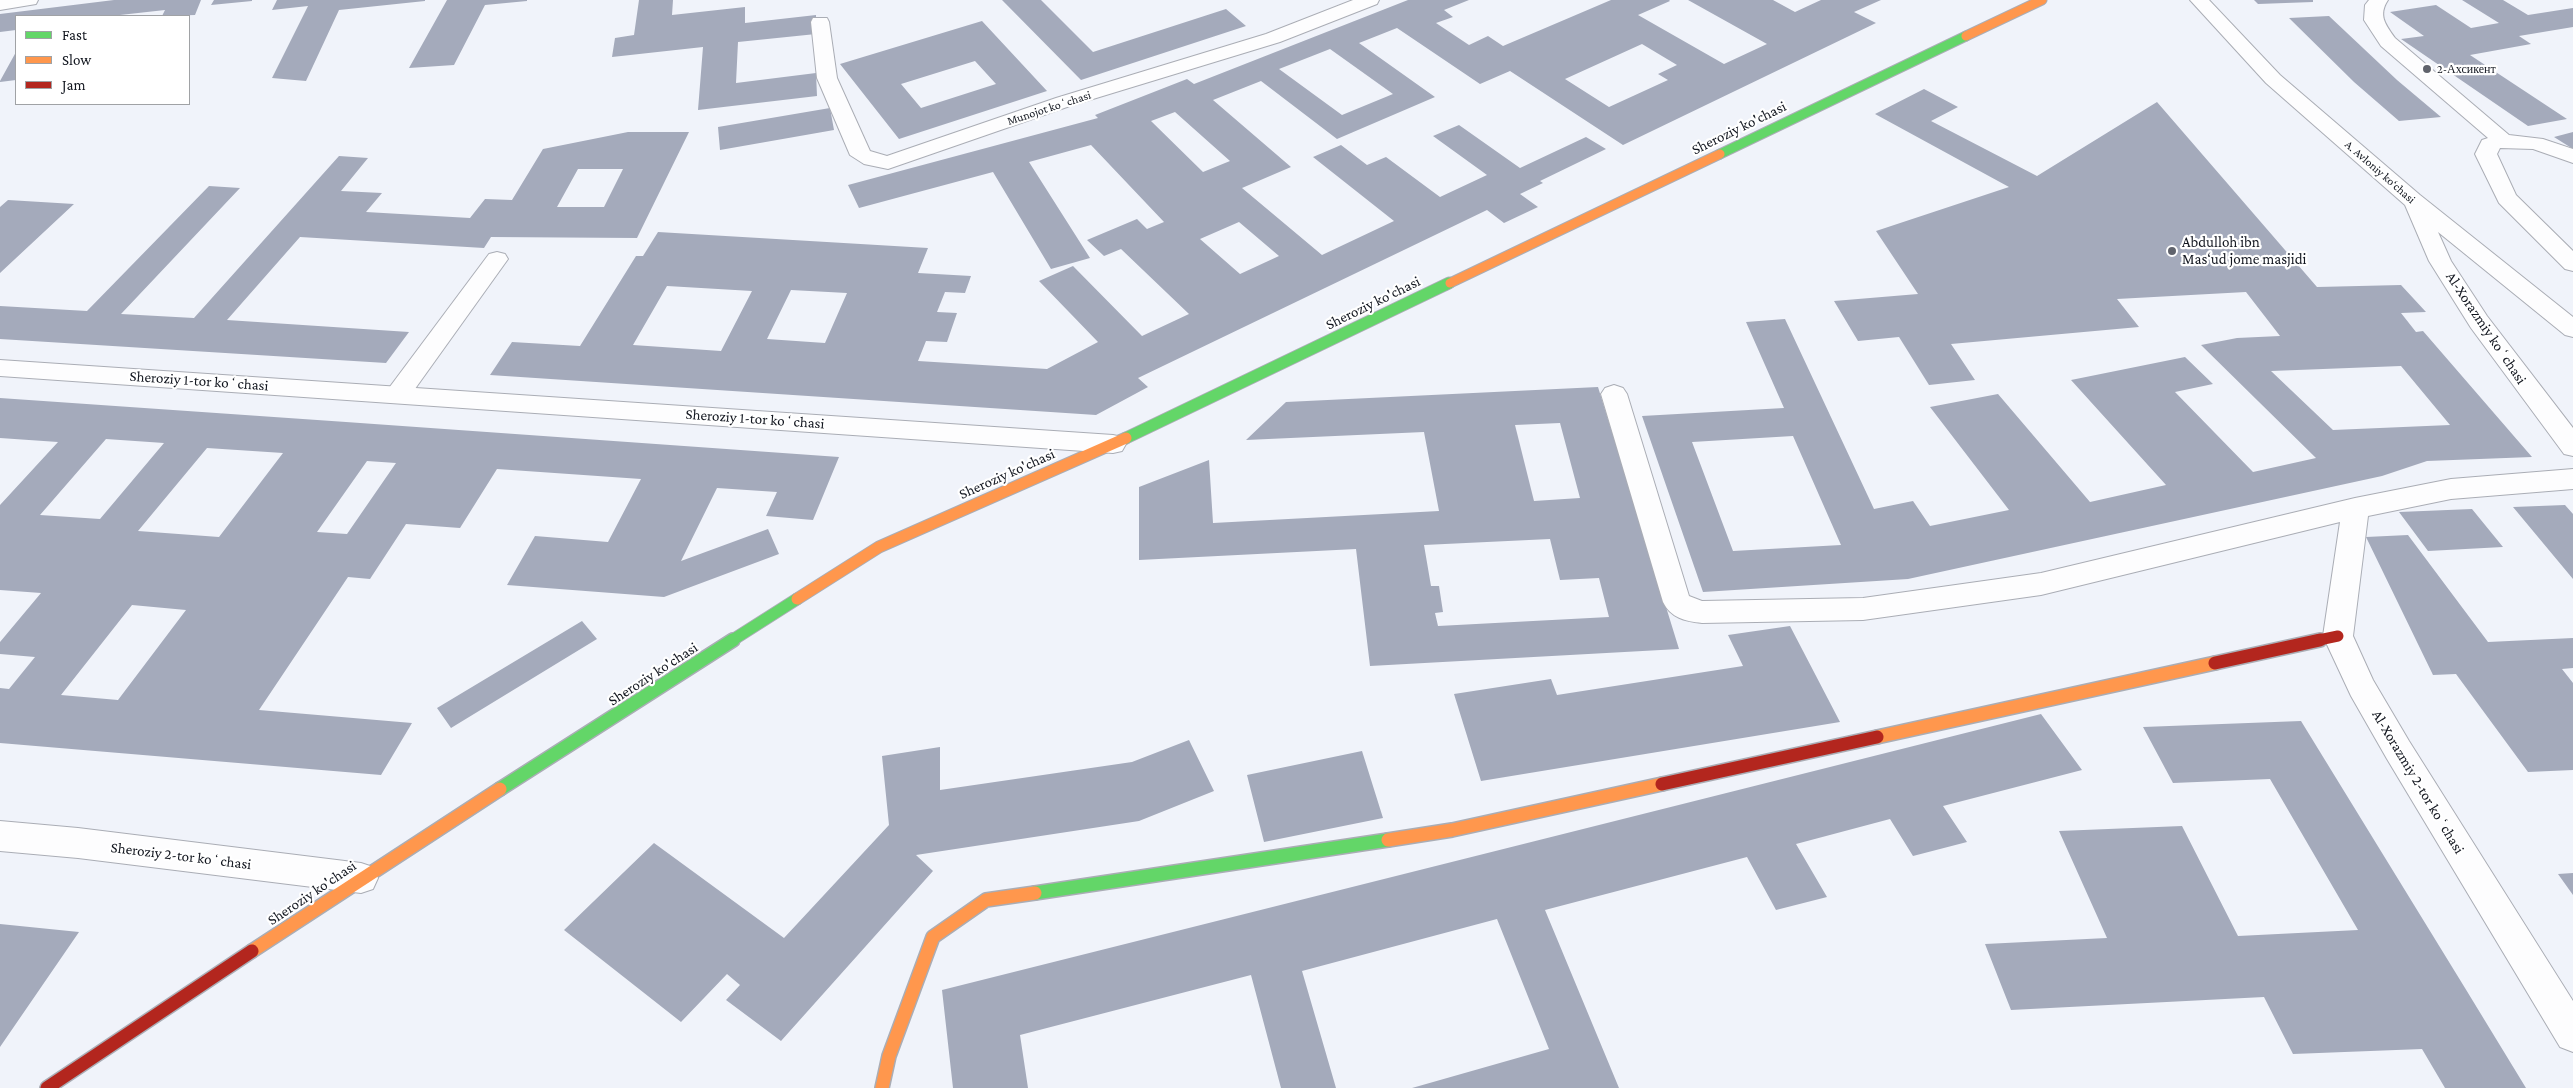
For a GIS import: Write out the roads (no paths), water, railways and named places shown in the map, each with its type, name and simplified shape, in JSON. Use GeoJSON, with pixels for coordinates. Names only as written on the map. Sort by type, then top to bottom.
{"type":"FeatureCollection","features":[{"type":"Feature","properties":{"kind":"street"},"geometry":{"type":"LineString","coordinates":[[0,4],[29,0]]}},
{"type":"Feature","properties":{"kind":"street","name":"Munojot koʻchasi"},"geometry":{"type":"LineString","coordinates":[[820,22],[827,78],[861,155],[871,160],[888,163],[1063,102],[1272,38],[1370,0]]}},
{"type":"Feature","properties":{"kind":"street","name":"Sheroziy ko'chasi"},"geometry":{"type":"LineString","coordinates":[[47,1088],[361,878],[879,547],[1113,444],[2042,0]]}},
{"type":"Feature","properties":{"kind":"street","name":"A. Avloniy ko‘chasi"},"geometry":{"type":"LineString","coordinates":[[2199,0],[2273,79],[2412,200],[2567,315]]}},
{"type":"Feature","properties":{"kind":"street"},"geometry":{"type":"LineString","coordinates":[[2379,0],[2374,5],[2373,20],[2388,42],[2504,140]]}},
{"type":"Feature","properties":{"kind":"street"},"geometry":{"type":"LineString","coordinates":[[2573,157],[2550,146],[2504,140],[2489,144],[2486,154],[2507,198],[2573,264]]}},
{"type":"Feature","properties":{"kind":"street","name":"Al-Xorazmiy koʻchasi"},"geometry":{"type":"LineString","coordinates":[[2412,200],[2440,261],[2479,322],[2573,447]]}},
{"type":"Feature","properties":{"kind":"street"},"geometry":{"type":"LineString","coordinates":[[398,394],[496,259]]}},
{"type":"Feature","properties":{"kind":"street","name":"Sheroziy 1-tor koʻchasi"},"geometry":{"type":"LineString","coordinates":[[0,368],[1113,444]]}},
{"type":"Feature","properties":{"kind":"street"},"geometry":{"type":"LineString","coordinates":[[1614,394],[1677,602],[1688,610],[1695,611],[1863,609],[2041,584],[2355,508],[2451,490],[2573,479]]}},
{"type":"Feature","properties":{"kind":"street"},"geometry":{"type":"LineString","coordinates":[[882,1088],[889,1056],[933,938],[986,900],[1452,830],[2338,636],[2355,508]]}},
{"type":"Feature","properties":{"kind":"street","name":"Al-Xorazmiy 2-tor koʻchasi"},"geometry":{"type":"LineString","coordinates":[[2338,636],[2362,687],[2398,750],[2573,1034]]}},
{"type":"Feature","properties":{"kind":"street","name":"Sheroziy 2-tor koʻchasi"},"geometry":{"type":"LineString","coordinates":[[0,836],[78,843],[361,878]]}},
{"type":"Feature","properties":{"kind":"place","name":"2-Ахсикент"},"geometry":{"type":"Point","coordinates":[2427,69]}},
{"type":"Feature","properties":{"kind":"place","name":"Abdulloh ibn Mas‘ud jome masjidi"},"geometry":{"type":"Point","coordinates":[2172,251]}}]}
